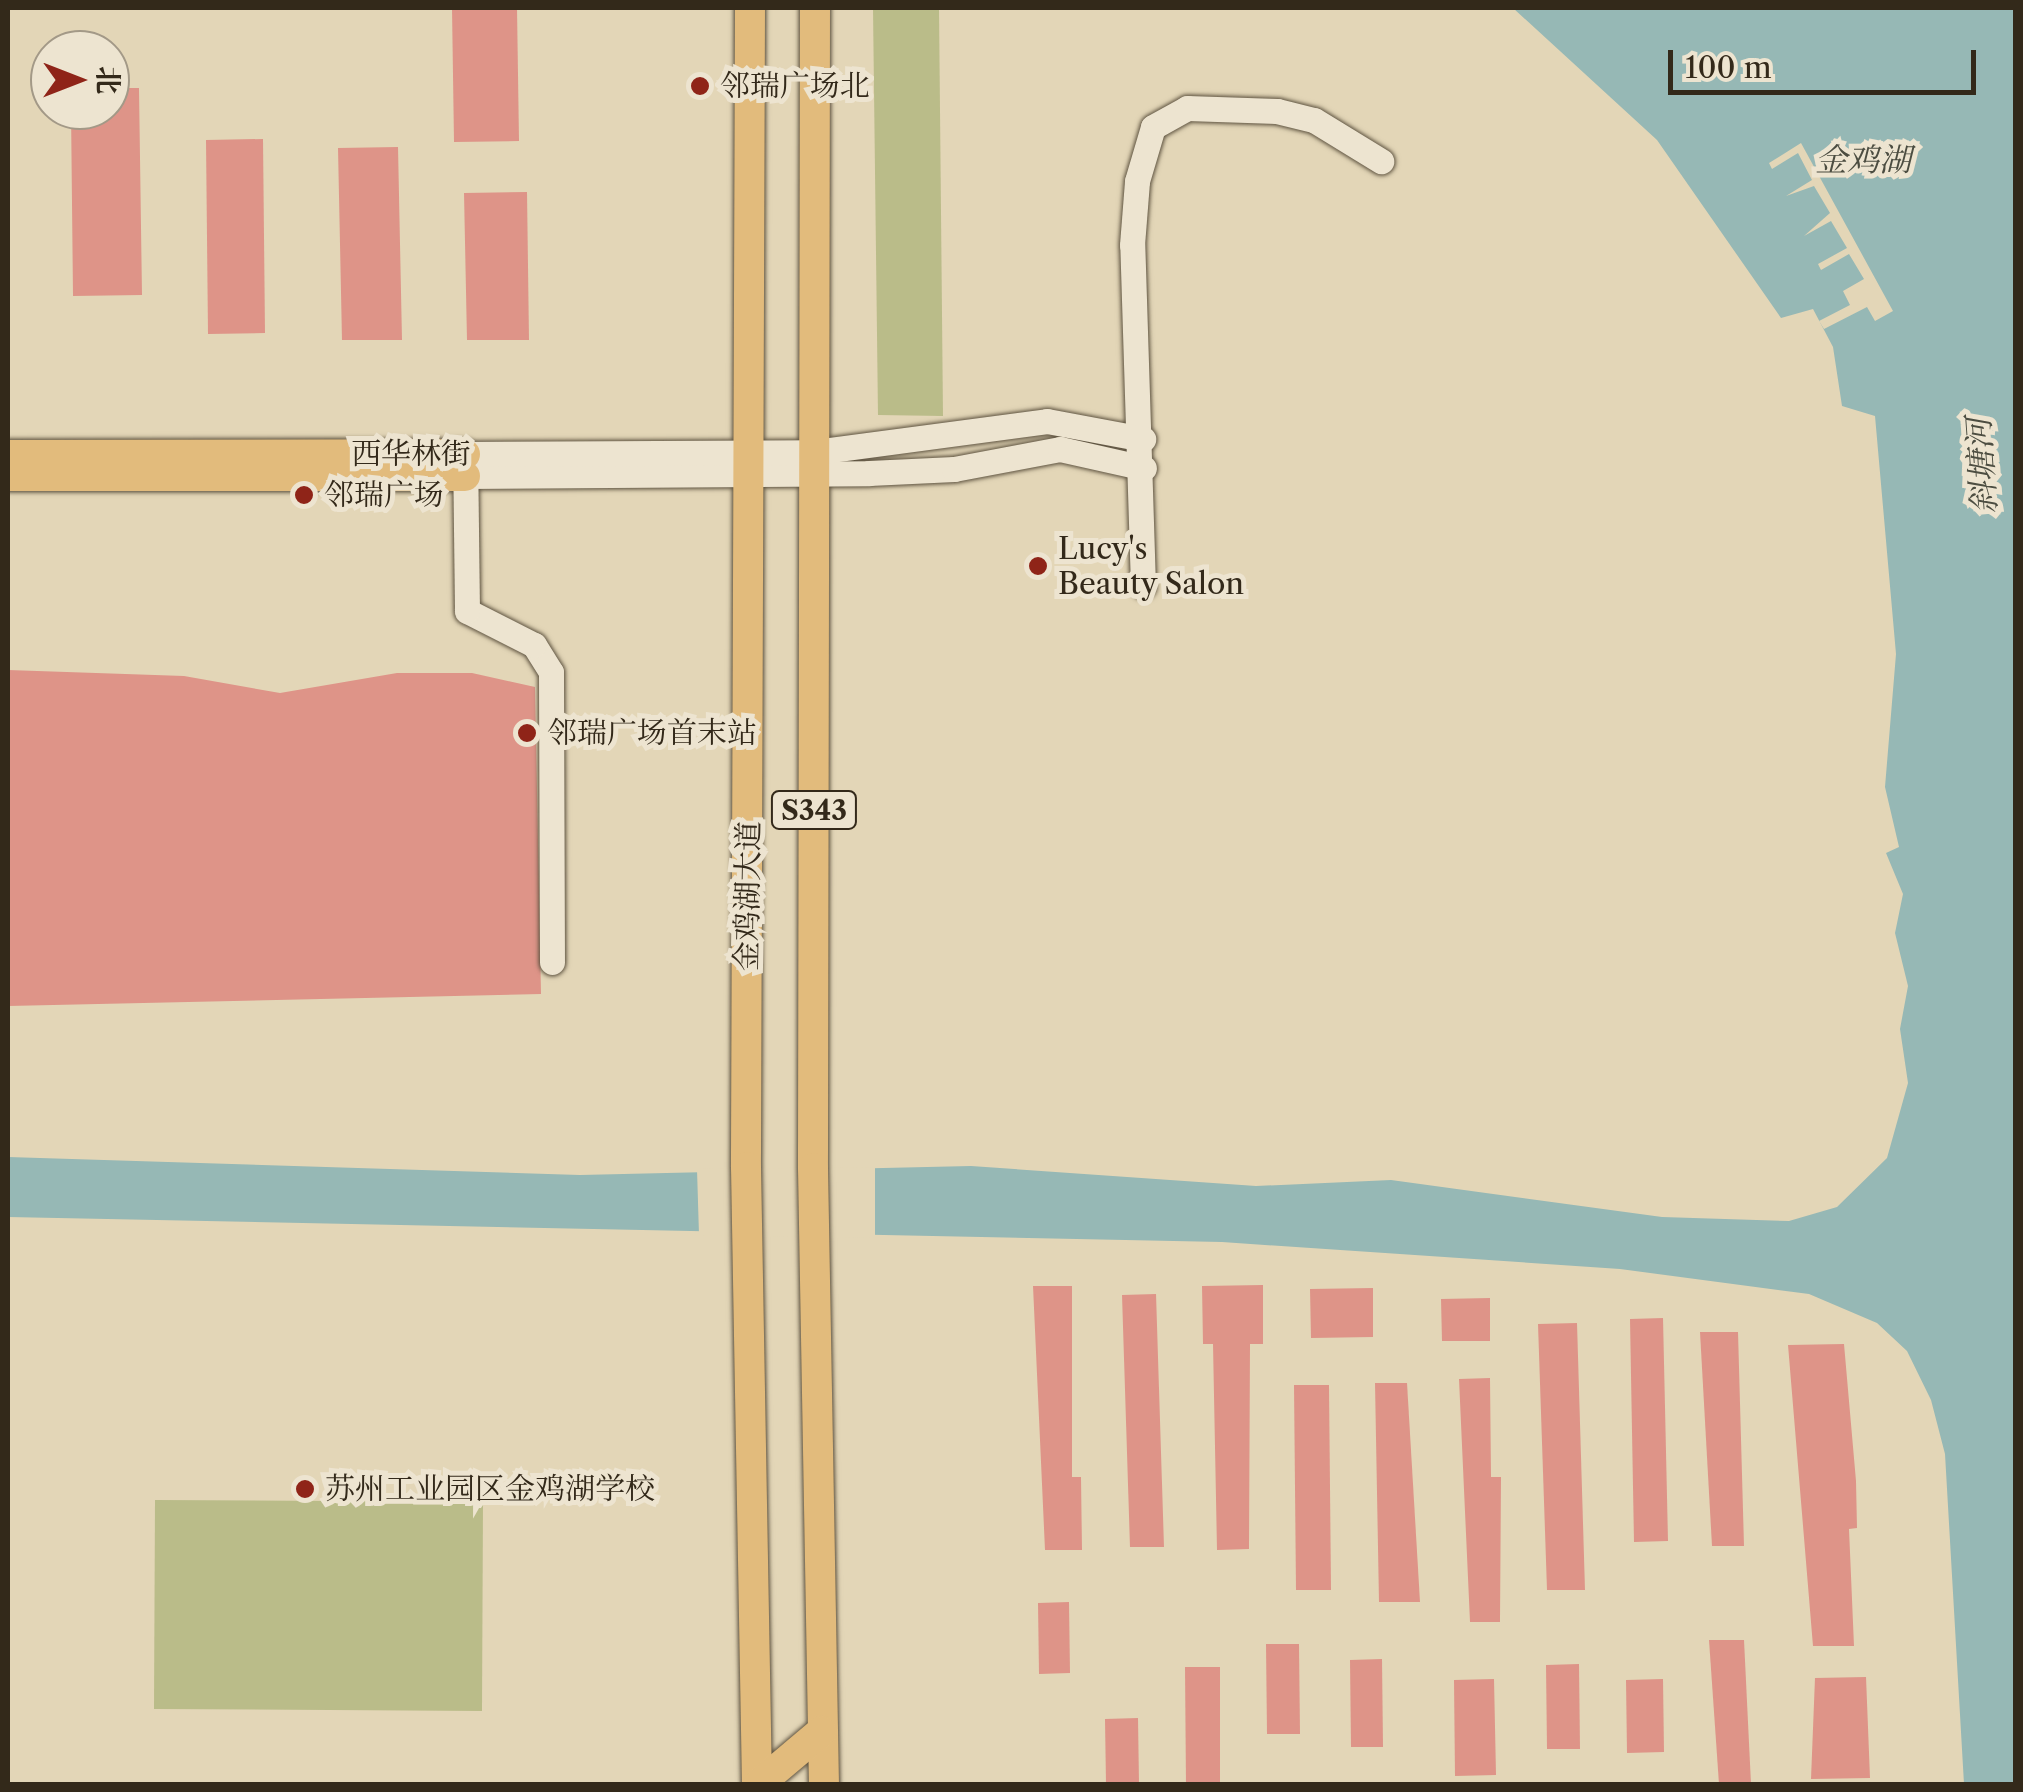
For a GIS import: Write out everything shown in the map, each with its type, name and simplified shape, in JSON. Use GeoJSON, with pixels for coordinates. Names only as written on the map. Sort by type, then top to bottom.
{"type":"FeatureCollection","features":[{"type":"Feature","properties":{"kind":"main road","name":"金鸡湖大道"},"geometry":{"type":"LineString","coordinates":[[750,8],[752,465],[746,1167],[758,1784]]}},
{"type":"Feature","properties":{"kind":"main road","name":"S343"},"geometry":{"type":"LineString","coordinates":[[815,8],[813,1168],[824,1784]]}},
{"type":"Feature","properties":{"kind":"main road","name":"西华林街"},"geometry":{"type":"LineString","coordinates":[[8,455],[465,465]]}},
{"type":"Feature","properties":{"kind":"main road","name":"西华林街"},"geometry":{"type":"LineString","coordinates":[[8,476],[465,465]]}},
{"type":"Feature","properties":{"kind":"main road","name":"金鸡湖大道"},"geometry":{"type":"LineString","coordinates":[[758,1784],[822,1730]]}},
{"type":"Feature","properties":{"kind":"street"},"geometry":{"type":"LineString","coordinates":[[1143,586],[1144,468],[1132,227],[1153,127],[1187,108],[1277,112],[1314,120],[1380,161]]}},
{"type":"Feature","properties":{"kind":"street"},"geometry":{"type":"LineString","coordinates":[[815,464],[1047,421],[1143,439]]}},
{"type":"Feature","properties":{"kind":"street"},"geometry":{"type":"LineString","coordinates":[[815,464],[954,469],[1060,449],[1144,468]]}},
{"type":"Feature","properties":{"kind":"street","name":"西华林街"},"geometry":{"type":"LineString","coordinates":[[465,465],[815,464]]}},
{"type":"Feature","properties":{"kind":"street"},"geometry":{"type":"LineString","coordinates":[[465,465],[467,611],[534,645],[551,672],[552,962]]}},
{"type":"Feature","properties":{"kind":"green space"},"geometry":{"type":"Polygon","coordinates":[[[873,8],[939,8],[943,416],[878,415],[873,8]]]}},
{"type":"Feature","properties":{"kind":"green space"},"geometry":{"type":"Polygon","coordinates":[[[155,1500],[483,1502],[482,1711],[154,1709],[155,1500]]]}},
{"type":"Feature","properties":{"kind":"water"},"geometry":{"type":"Polygon","coordinates":[[[1513,8],[2015,8],[2015,1784],[1964,1784],[1945,1454],[1931,1400],[1907,1351],[1877,1323],[1809,1294],[1620,1269],[1222,1242],[8,1217],[8,1157],[580,1175],[971,1166],[1256,1186],[1391,1180],[1662,1217],[1789,1221],[1837,1207],[1887,1158],[1908,1083],[1900,1029],[1908,986],[1895,933],[1903,894],[1886,853],[1899,847],[1885,787],[1896,654],[1875,416],[1842,406],[1833,347],[1813,309],[1781,318],[1657,140],[1513,8]]]}},
{"type":"Feature","properties":{"kind":"pier"},"geometry":{"type":"Polygon","coordinates":[[[1801,143],[1893,311],[1875,321],[1867,307],[1824,329],[1819,321],[1850,305],[1843,291],[1864,279],[1849,254],[1821,270],[1818,264],[1847,248],[1831,221],[1804,236],[1830,213],[1814,186],[1786,196],[1812,180],[1798,153],[1772,169],[1769,163],[1801,143]]]}},
{"type":"Feature","properties":{"kind":"pier"},"geometry":{"type":"Polygon","coordinates":[[[875,1167],[875,1238],[699,1235],[697,1169],[875,1167]]]}},
{"type":"Feature","properties":{"kind":"building"},"geometry":{"type":"Polygon","coordinates":[[[452,8],[517,8],[519,141],[454,142],[452,8]]]}},
{"type":"Feature","properties":{"kind":"building"},"geometry":{"type":"Polygon","coordinates":[[[130,88],[139,88],[142,295],[73,296],[71,130],[130,130],[130,88]]]}},
{"type":"Feature","properties":{"kind":"building"},"geometry":{"type":"Polygon","coordinates":[[[263,139],[265,333],[208,334],[206,140],[263,139]]]}},
{"type":"Feature","properties":{"kind":"building"},"geometry":{"type":"Polygon","coordinates":[[[398,147],[402,340],[342,340],[338,148],[398,147]]]}},
{"type":"Feature","properties":{"kind":"building"},"geometry":{"type":"Polygon","coordinates":[[[527,192],[529,340],[467,340],[464,193],[527,192]]]}},
{"type":"Feature","properties":{"kind":"building"},"geometry":{"type":"Polygon","coordinates":[[[8,670],[184,676],[280,693],[397,673],[472,673],[535,687],[541,994],[8,1006],[8,670]]]}},
{"type":"Feature","properties":{"kind":"building"},"geometry":{"type":"Polygon","coordinates":[[[1263,1285],[1263,1344],[1250,1344],[1249,1549],[1217,1550],[1213,1344],[1203,1344],[1202,1286],[1263,1285]]]}},
{"type":"Feature","properties":{"kind":"building"},"geometry":{"type":"Polygon","coordinates":[[[1033,1286],[1072,1286],[1072,1477],[1081,1477],[1082,1550],[1045,1550],[1033,1286]]]}},
{"type":"Feature","properties":{"kind":"building"},"geometry":{"type":"Polygon","coordinates":[[[1373,1288],[1373,1337],[1311,1338],[1310,1289],[1373,1288]]]}},
{"type":"Feature","properties":{"kind":"building"},"geometry":{"type":"Polygon","coordinates":[[[1156,1294],[1164,1547],[1130,1547],[1122,1295],[1156,1294]]]}},
{"type":"Feature","properties":{"kind":"building"},"geometry":{"type":"Polygon","coordinates":[[[1490,1298],[1490,1341],[1442,1341],[1441,1299],[1490,1298]]]}},
{"type":"Feature","properties":{"kind":"building"},"geometry":{"type":"Polygon","coordinates":[[[1663,1318],[1668,1541],[1634,1542],[1630,1319],[1663,1318]]]}},
{"type":"Feature","properties":{"kind":"building"},"geometry":{"type":"Polygon","coordinates":[[[1577,1323],[1585,1590],[1547,1590],[1538,1324],[1577,1323]]]}},
{"type":"Feature","properties":{"kind":"building"},"geometry":{"type":"Polygon","coordinates":[[[1700,1332],[1738,1332],[1744,1546],[1712,1546],[1700,1332]]]}},
{"type":"Feature","properties":{"kind":"building"},"geometry":{"type":"Polygon","coordinates":[[[1844,1344],[1856,1481],[1857,1528],[1849,1529],[1854,1646],[1813,1646],[1788,1345],[1844,1344]]]}},
{"type":"Feature","properties":{"kind":"building"},"geometry":{"type":"Polygon","coordinates":[[[1490,1378],[1491,1477],[1501,1477],[1500,1622],[1470,1622],[1459,1379],[1490,1378]]]}},
{"type":"Feature","properties":{"kind":"building"},"geometry":{"type":"Polygon","coordinates":[[[1375,1383],[1407,1383],[1420,1602],[1379,1602],[1375,1383]]]}},
{"type":"Feature","properties":{"kind":"building"},"geometry":{"type":"Polygon","coordinates":[[[1294,1385],[1329,1385],[1331,1590],[1296,1590],[1294,1385]]]}},
{"type":"Feature","properties":{"kind":"building"},"geometry":{"type":"Polygon","coordinates":[[[1069,1602],[1070,1673],[1039,1674],[1038,1603],[1069,1602]]]}},
{"type":"Feature","properties":{"kind":"building"},"geometry":{"type":"Polygon","coordinates":[[[1709,1640],[1744,1640],[1751,1784],[1719,1784],[1709,1640]]]}},
{"type":"Feature","properties":{"kind":"building"},"geometry":{"type":"Polygon","coordinates":[[[1266,1644],[1299,1644],[1300,1734],[1267,1734],[1266,1644]]]}},
{"type":"Feature","properties":{"kind":"building"},"geometry":{"type":"Polygon","coordinates":[[[1382,1659],[1383,1747],[1351,1747],[1350,1660],[1382,1659]]]}},
{"type":"Feature","properties":{"kind":"building"},"geometry":{"type":"Polygon","coordinates":[[[1579,1664],[1580,1749],[1547,1749],[1546,1665],[1579,1664]]]}},
{"type":"Feature","properties":{"kind":"building"},"geometry":{"type":"Polygon","coordinates":[[[1185,1667],[1220,1667],[1220,1784],[1186,1784],[1185,1667]]]}},
{"type":"Feature","properties":{"kind":"building"},"geometry":{"type":"Polygon","coordinates":[[[1866,1677],[1870,1778],[1811,1779],[1815,1678],[1866,1677]]]}},
{"type":"Feature","properties":{"kind":"building"},"geometry":{"type":"Polygon","coordinates":[[[1494,1679],[1496,1775],[1455,1776],[1454,1680],[1494,1679]]]}},
{"type":"Feature","properties":{"kind":"building"},"geometry":{"type":"Polygon","coordinates":[[[1663,1679],[1664,1752],[1627,1753],[1626,1680],[1663,1679]]]}},
{"type":"Feature","properties":{"kind":"building"},"geometry":{"type":"Polygon","coordinates":[[[1138,1718],[1139,1784],[1106,1784],[1105,1719],[1138,1718]]]}},
{"type":"Feature","properties":{"kind":"place","name":"邻瑞广场北"},"geometry":{"type":"Point","coordinates":[700,86]}},
{"type":"Feature","properties":{"kind":"place","name":"邻瑞广场"},"geometry":{"type":"Point","coordinates":[304,495]}},
{"type":"Feature","properties":{"kind":"place","name":"Lucy's Beauty Salon"},"geometry":{"type":"Point","coordinates":[1038,566]}},
{"type":"Feature","properties":{"kind":"place","name":"邻瑞广场首末站"},"geometry":{"type":"Point","coordinates":[527,733]}},
{"type":"Feature","properties":{"kind":"place","name":"苏州工业园区金鸡湖学校"},"geometry":{"type":"Point","coordinates":[305,1489]}},
{"type":"Feature","properties":{"kind":"water label","name":"金鸡湖"},"geometry":{"type":"Point","coordinates":[1863,160]}},
{"type":"Feature","properties":{"kind":"water label","name":"斜塘河"},"geometry":{"type":"Point","coordinates":[1982,466]}}]}
